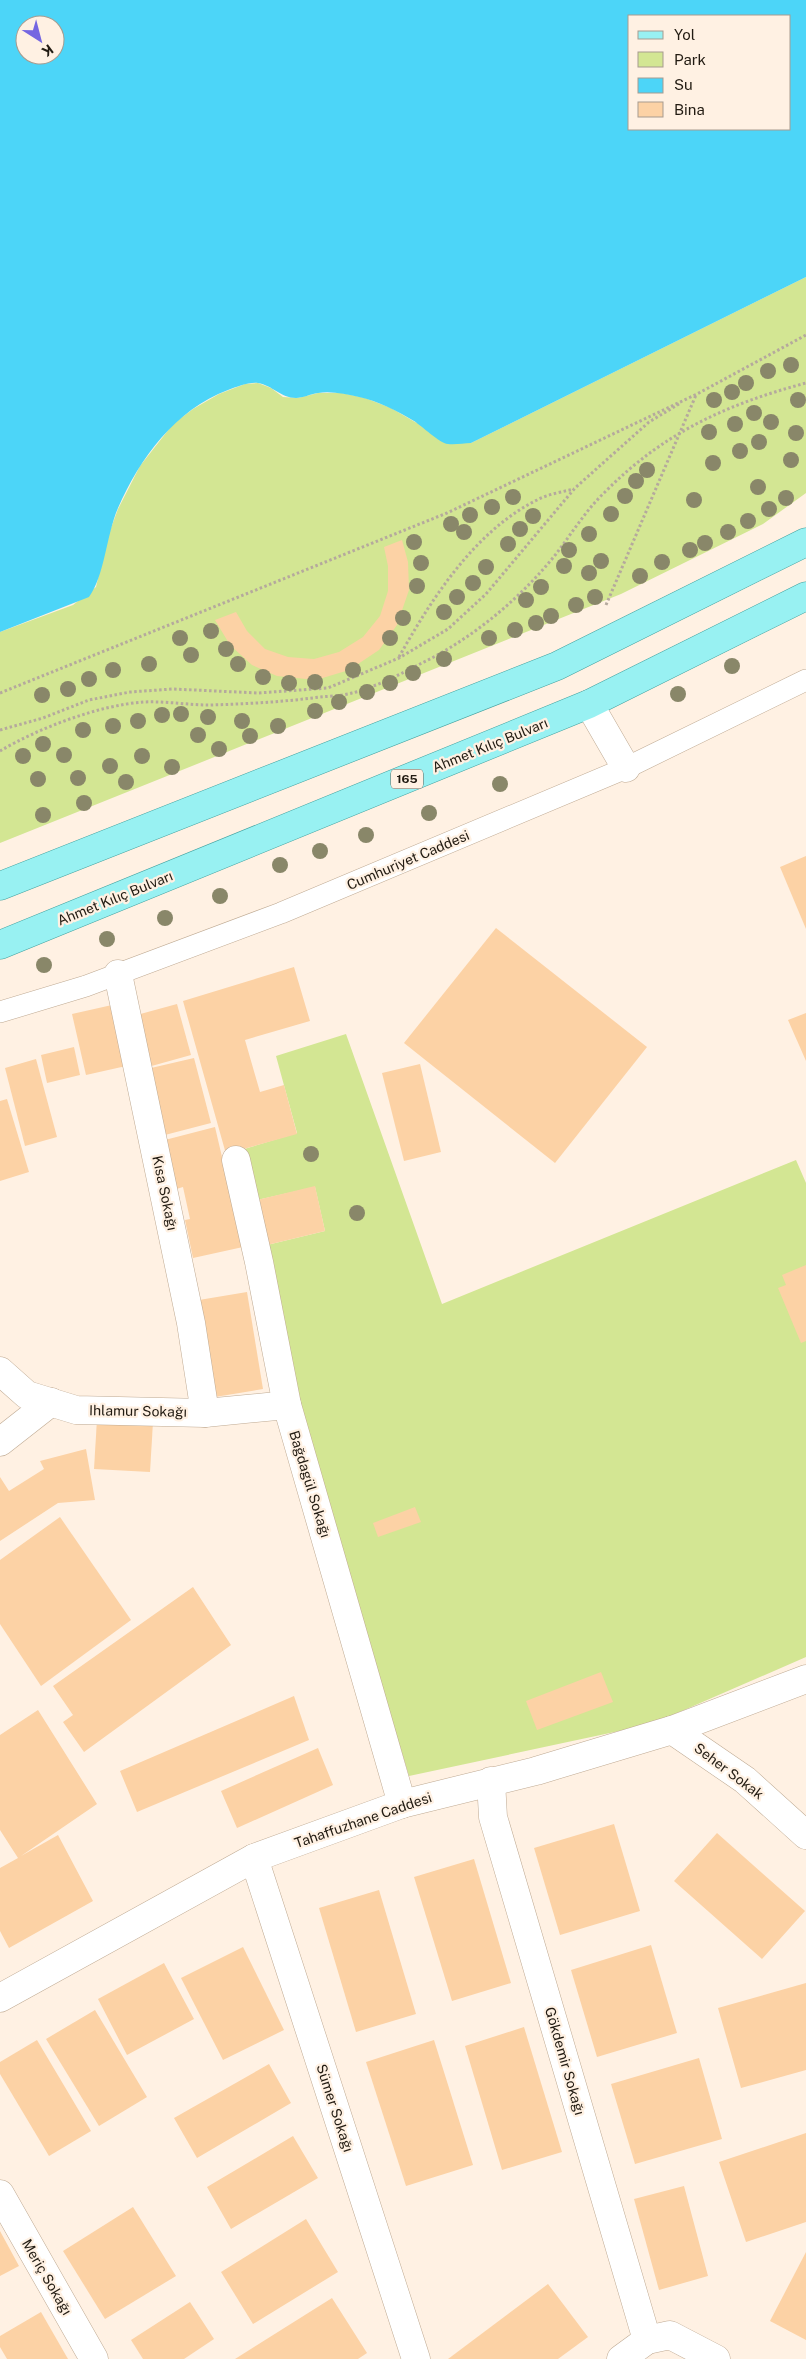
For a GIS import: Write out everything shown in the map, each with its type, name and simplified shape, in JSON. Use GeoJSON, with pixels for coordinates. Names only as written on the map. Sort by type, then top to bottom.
{"type":"FeatureCollection","features":[{"type":"Feature","properties":{"kind":"main road"},"geometry":{"type":"LineString","coordinates":[[0,886],[557,666],[806,542]]}},
{"type":"Feature","properties":{"kind":"main road","name":"Ahmet Kılıç Bulvarı"},"geometry":{"type":"LineString","coordinates":[[0,945],[589,704],[806,596]]}},
{"type":"Feature","properties":{"kind":"street","name":"Cumhuriyet Caddesi"},"geometry":{"type":"LineString","coordinates":[[0,1012],[118,974],[281,913],[626,768],[806,680]]}},
{"type":"Feature","properties":{"kind":"street"},"geometry":{"type":"LineString","coordinates":[[589,704],[626,768]]}},
{"type":"Feature","properties":{"kind":"street","name":"Kısa Sokağı"},"geometry":{"type":"LineString","coordinates":[[118,974],[191,1323],[205,1413]]}},
{"type":"Feature","properties":{"kind":"street","name":"Bağdagül Sokağı"},"geometry":{"type":"LineString","coordinates":[[236,1160],[259,1262],[287,1405],[402,1804]]}},
{"type":"Feature","properties":{"kind":"street","name":"Ihlamur Sokağı"},"geometry":{"type":"LineString","coordinates":[[0,1371],[27,1395],[76,1410],[205,1413],[287,1405]]}},
{"type":"Feature","properties":{"kind":"street"},"geometry":{"type":"LineString","coordinates":[[0,1442],[51,1402]]}},
{"type":"Feature","properties":{"kind":"street","name":"Tahaffuzhane Caddesi"},"geometry":{"type":"LineString","coordinates":[[0,1998],[254,1858],[402,1804],[536,1771],[672,1730],[806,1680]]}},
{"type":"Feature","properties":{"kind":"street","name":"Seher Sokak"},"geometry":{"type":"LineString","coordinates":[[672,1730],[745,1780],[806,1835]]}},
{"type":"Feature","properties":{"kind":"street","name":"Gökdemir Sokağı"},"geometry":{"type":"LineString","coordinates":[[491,1781],[493,1817],[647,2340]]}},
{"type":"Feature","properties":{"kind":"street","name":"Sümer Sokağı"},"geometry":{"type":"LineString","coordinates":[[254,1858],[416,2359]]}},
{"type":"Feature","properties":{"kind":"street","name":"Meriç Sokağı"},"geometry":{"type":"LineString","coordinates":[[0,2194],[94,2359]]}},
{"type":"Feature","properties":{"kind":"street"},"geometry":{"type":"LineString","coordinates":[[622,2359],[647,2340],[670,2335],[716,2359]]}},
{"type":"Feature","properties":{"kind":"path"},"geometry":{"type":"LineString","coordinates":[[0,730],[42,718],[89,700],[130,692],[173,689],[258,693],[328,688],[398,658],[448,629],[486,594],[575,488],[649,422],[806,335]]}},
{"type":"Feature","properties":{"kind":"path"},"geometry":{"type":"LineString","coordinates":[[0,751],[26,736],[86,714],[144,702],[208,705],[286,702],[353,693],[420,664],[486,623],[541,572],[604,493],[637,463],[680,431],[764,394],[806,383]]}},
{"type":"Feature","properties":{"kind":"path"},"geometry":{"type":"LineString","coordinates":[[603,612],[697,394]]}},
{"type":"Feature","properties":{"kind":"path"},"geometry":{"type":"LineString","coordinates":[[0,693],[447,513],[697,394]]}},
{"type":"Feature","properties":{"kind":"path"},"geometry":{"type":"LineString","coordinates":[[398,658],[422,615],[448,578],[500,525],[538,499],[575,488]]}},
{"type":"Feature","properties":{"kind":"green space"},"geometry":{"type":"Polygon","coordinates":[[[806,277],[806,493],[763,524],[621,594],[0,843],[0,632],[73,605],[96,587],[108,536],[118,509],[140,466],[173,424],[193,409],[219,394],[245,384],[258,383],[271,388],[283,397],[298,398],[318,393],[342,393],[365,398],[391,408],[415,422],[471,443],[806,277]]]}},
{"type":"Feature","properties":{"kind":"green space"},"geometry":{"type":"Polygon","coordinates":[[[346,1034],[442,1304],[796,1160],[806,1183],[806,1657],[652,1724],[409,1776],[295,1402],[267,1245],[325,1231],[315,1187],[257,1200],[241,1150],[297,1133],[276,1056],[346,1034]]]}},
{"type":"Feature","properties":{"kind":"water"},"geometry":{"type":"Polygon","coordinates":[[[0,0],[806,0],[806,277],[471,443],[444,443],[401,414],[373,401],[354,396],[323,392],[299,398],[291,397],[258,383],[246,384],[228,390],[192,410],[161,438],[148,454],[118,508],[99,578],[89,597],[0,632],[0,0]]]}},
{"type":"Feature","properties":{"kind":"building"},"geometry":{"type":"Polygon","coordinates":[[[402,540],[408,562],[409,590],[397,625],[379,650],[349,670],[316,680],[277,676],[252,665],[230,645],[215,620],[236,612],[247,631],[265,649],[288,657],[314,659],[339,652],[363,637],[380,616],[388,591],[388,566],[384,547],[402,540]]]}},
{"type":"Feature","properties":{"kind":"building"},"geometry":{"type":"Polygon","coordinates":[[[806,856],[806,929],[780,867],[806,856]]]}},
{"type":"Feature","properties":{"kind":"building"},"geometry":{"type":"Polygon","coordinates":[[[496,928],[647,1047],[555,1163],[404,1043],[496,928]]]}},
{"type":"Feature","properties":{"kind":"building"},"geometry":{"type":"Polygon","coordinates":[[[294,967],[310,1021],[245,1040],[260,1092],[284,1085],[297,1134],[226,1154],[183,1001],[294,967]]]}},
{"type":"Feature","properties":{"kind":"building"},"geometry":{"type":"Polygon","coordinates":[[[177,1004],[191,1055],[148,1067],[133,1016],[177,1004]]]}},
{"type":"Feature","properties":{"kind":"building"},"geometry":{"type":"Polygon","coordinates":[[[112,1005],[126,1066],[86,1075],[72,1014],[112,1005]]]}},
{"type":"Feature","properties":{"kind":"building"},"geometry":{"type":"Polygon","coordinates":[[[806,1013],[806,1061],[788,1020],[806,1013]]]}},
{"type":"Feature","properties":{"kind":"building"},"geometry":{"type":"Polygon","coordinates":[[[74,1047],[80,1075],[47,1083],[41,1055],[74,1047]]]}},
{"type":"Feature","properties":{"kind":"building"},"geometry":{"type":"Polygon","coordinates":[[[194,1058],[211,1123],[161,1136],[148,1082],[155,1081],[151,1068],[194,1058]]]}},
{"type":"Feature","properties":{"kind":"building"},"geometry":{"type":"Polygon","coordinates":[[[36,1059],[57,1137],[25,1146],[5,1068],[36,1059]]]}},
{"type":"Feature","properties":{"kind":"building"},"geometry":{"type":"Polygon","coordinates":[[[420,1064],[441,1152],[404,1161],[382,1073],[420,1064]]]}},
{"type":"Feature","properties":{"kind":"building"},"geometry":{"type":"Polygon","coordinates":[[[7,1099],[29,1172],[0,1181],[0,1101],[7,1099]]]}},
{"type":"Feature","properties":{"kind":"building"},"geometry":{"type":"Polygon","coordinates":[[[215,1127],[243,1247],[193,1258],[185,1220],[190,1219],[183,1187],[173,1190],[161,1141],[215,1127]]]}},
{"type":"Feature","properties":{"kind":"building"},"geometry":{"type":"Polygon","coordinates":[[[315,1186],[325,1231],[267,1245],[257,1200],[315,1186]]]}},
{"type":"Feature","properties":{"kind":"building"},"geometry":{"type":"Polygon","coordinates":[[[806,1265],[806,1341],[801,1343],[778,1288],[786,1285],[782,1275],[806,1265]]]}},
{"type":"Feature","properties":{"kind":"building"},"geometry":{"type":"Polygon","coordinates":[[[247,1292],[263,1389],[215,1397],[199,1300],[247,1292]]]}},
{"type":"Feature","properties":{"kind":"building"},"geometry":{"type":"Polygon","coordinates":[[[97,1419],[153,1422],[150,1472],[94,1469],[97,1419]]]}},
{"type":"Feature","properties":{"kind":"building"},"geometry":{"type":"Polygon","coordinates":[[[86,1449],[95,1500],[58,1503],[0,1541],[0,1477],[9,1491],[44,1469],[40,1461],[86,1449]]]}},
{"type":"Feature","properties":{"kind":"building"},"geometry":{"type":"Polygon","coordinates":[[[415,1507],[421,1522],[378,1537],[373,1523],[415,1507]]]}},
{"type":"Feature","properties":{"kind":"building"},"geometry":{"type":"Polygon","coordinates":[[[60,1517],[131,1620],[41,1686],[0,1624],[0,1560],[60,1517]]]}},
{"type":"Feature","properties":{"kind":"building"},"geometry":{"type":"Polygon","coordinates":[[[193,1587],[231,1645],[84,1752],[63,1722],[73,1715],[53,1686],[193,1587]]]}},
{"type":"Feature","properties":{"kind":"building"},"geometry":{"type":"Polygon","coordinates":[[[601,1672],[613,1702],[537,1730],[526,1701],[601,1672]]]}},
{"type":"Feature","properties":{"kind":"building"},"geometry":{"type":"Polygon","coordinates":[[[294,1696],[309,1740],[137,1812],[120,1771],[294,1696]]]}},
{"type":"Feature","properties":{"kind":"building"},"geometry":{"type":"Polygon","coordinates":[[[38,1710],[97,1804],[21,1856],[58,1835],[93,1901],[9,1948],[0,1931],[0,1868],[18,1858],[0,1830],[0,1735],[38,1710]]]}},
{"type":"Feature","properties":{"kind":"building"},"geometry":{"type":"Polygon","coordinates":[[[318,1748],[333,1785],[237,1828],[221,1791],[318,1748]]]}},
{"type":"Feature","properties":{"kind":"building"},"geometry":{"type":"Polygon","coordinates":[[[614,1824],[640,1911],[560,1935],[534,1848],[614,1824]]]}},
{"type":"Feature","properties":{"kind":"building"},"geometry":{"type":"Polygon","coordinates":[[[717,1833],[805,1911],[762,1959],[674,1881],[717,1833]]]}},
{"type":"Feature","properties":{"kind":"building"},"geometry":{"type":"Polygon","coordinates":[[[474,1859],[511,1983],[452,2001],[414,1877],[474,1859]]]}},
{"type":"Feature","properties":{"kind":"building"},"geometry":{"type":"Polygon","coordinates":[[[379,1890],[416,2014],[356,2032],[319,1908],[379,1890]]]}},
{"type":"Feature","properties":{"kind":"building"},"geometry":{"type":"Polygon","coordinates":[[[651,1945],[677,2033],[597,2057],[571,1970],[651,1945]]]}},
{"type":"Feature","properties":{"kind":"building"},"geometry":{"type":"Polygon","coordinates":[[[243,1947],[284,2030],[223,2060],[181,1978],[243,1947]]]}},
{"type":"Feature","properties":{"kind":"building"},"geometry":{"type":"Polygon","coordinates":[[[164,1963],[194,2019],[127,2055],[98,1999],[164,1963]]]}},
{"type":"Feature","properties":{"kind":"building"},"geometry":{"type":"Polygon","coordinates":[[[806,1983],[806,2070],[741,2088],[718,2008],[806,1983]]]}},
{"type":"Feature","properties":{"kind":"building"},"geometry":{"type":"Polygon","coordinates":[[[95,2010],[147,2097],[99,2126],[46,2039],[95,2010]]]}},
{"type":"Feature","properties":{"kind":"building"},"geometry":{"type":"Polygon","coordinates":[[[524,2027],[562,2152],[502,2170],[465,2046],[524,2027]]]}},
{"type":"Feature","properties":{"kind":"building"},"geometry":{"type":"Polygon","coordinates":[[[37,2040],[91,2131],[49,2156],[0,2074],[0,2062],[37,2040]]]}},
{"type":"Feature","properties":{"kind":"building"},"geometry":{"type":"Polygon","coordinates":[[[434,2040],[473,2165],[406,2186],[366,2062],[434,2040]]]}},
{"type":"Feature","properties":{"kind":"building"},"geometry":{"type":"Polygon","coordinates":[[[699,2058],[722,2139],[635,2164],[611,2084],[699,2058]]]}},
{"type":"Feature","properties":{"kind":"building"},"geometry":{"type":"Polygon","coordinates":[[[269,2064],[291,2103],[197,2158],[174,2118],[269,2064]]]}},
{"type":"Feature","properties":{"kind":"building"},"geometry":{"type":"Polygon","coordinates":[[[806,2133],[806,2222],[746,2242],[719,2162],[806,2133]]]}},
{"type":"Feature","properties":{"kind":"building"},"geometry":{"type":"Polygon","coordinates":[[[293,2136],[318,2178],[231,2229],[207,2187],[293,2136]]]}},
{"type":"Feature","properties":{"kind":"building"},"geometry":{"type":"Polygon","coordinates":[[[684,2186],[708,2276],[659,2290],[634,2199],[684,2186]]]}},
{"type":"Feature","properties":{"kind":"building"},"geometry":{"type":"Polygon","coordinates":[[[133,2207],[176,2276],[105,2319],[63,2251],[133,2207]]]}},
{"type":"Feature","properties":{"kind":"building"},"geometry":{"type":"Polygon","coordinates":[[[306,2219],[338,2272],[253,2324],[221,2272],[306,2219]]]}},
{"type":"Feature","properties":{"kind":"building"},"geometry":{"type":"Polygon","coordinates":[[[0,2231],[19,2266],[0,2276],[0,2231]]]}},
{"type":"Feature","properties":{"kind":"building"},"geometry":{"type":"Polygon","coordinates":[[[806,2252],[806,2340],[770,2321],[806,2252]]]}},
{"type":"Feature","properties":{"kind":"building"},"geometry":{"type":"Polygon","coordinates":[[[548,2284],[588,2337],[558,2359],[448,2359],[548,2284]]]}},
{"type":"Feature","properties":{"kind":"building"},"geometry":{"type":"Polygon","coordinates":[[[332,2298],[367,2353],[358,2359],[235,2359],[332,2298]]]}},
{"type":"Feature","properties":{"kind":"building"},"geometry":{"type":"Polygon","coordinates":[[[190,2302],[214,2339],[184,2359],[143,2359],[131,2340],[190,2302]]]}},
{"type":"Feature","properties":{"kind":"building"},"geometry":{"type":"Polygon","coordinates":[[[41,2312],[68,2359],[7,2359],[0,2347],[0,2336],[41,2312]]]}}]}
